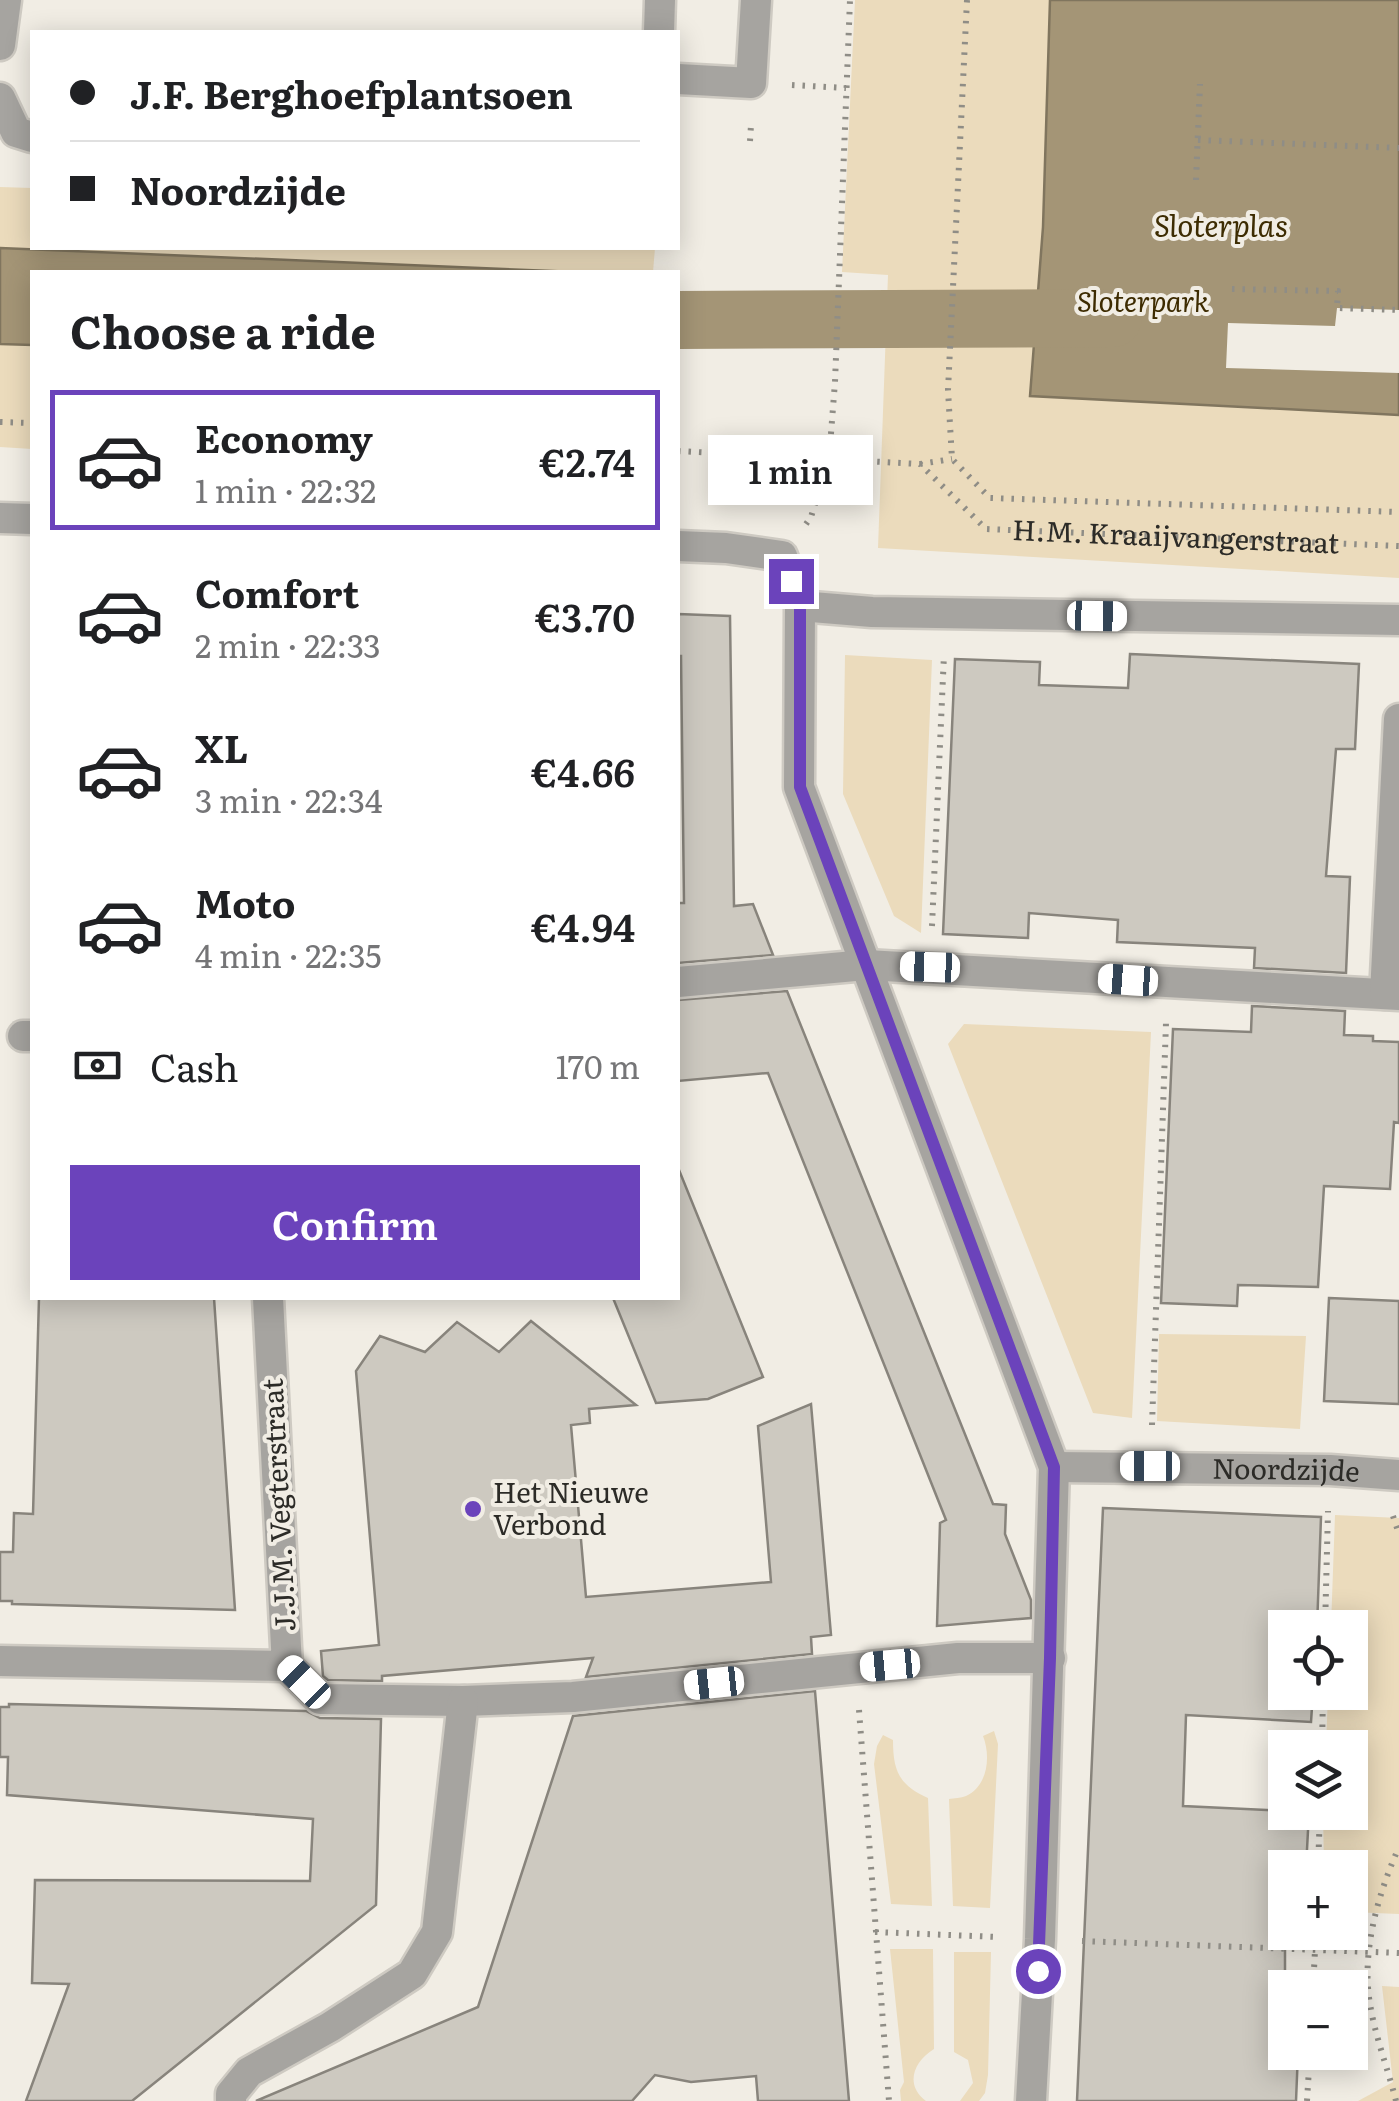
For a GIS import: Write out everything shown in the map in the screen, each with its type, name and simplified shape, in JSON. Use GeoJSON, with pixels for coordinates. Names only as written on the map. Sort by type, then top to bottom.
{"type":"FeatureCollection","features":[{"type":"Feature","properties":{"kind":"street"},"geometry":{"type":"LineString","coordinates":[[0,45],[6,0]]}},
{"type":"Feature","properties":{"kind":"street"},"geometry":{"type":"LineString","coordinates":[[660,0],[660,30]]}},
{"type":"Feature","properties":{"kind":"street"},"geometry":{"type":"LineString","coordinates":[[680,78],[752,83],[756,0]]}},
{"type":"Feature","properties":{"kind":"street"},"geometry":{"type":"LineString","coordinates":[[0,98],[16,132],[30,136]]}},
{"type":"Feature","properties":{"kind":"street"},"geometry":{"type":"LineString","coordinates":[[0,518],[30,519]]}},
{"type":"Feature","properties":{"kind":"street"},"geometry":{"type":"LineString","coordinates":[[680,546],[782,556],[800,606],[800,787],[1054,1467],[1040,1939],[1031,2101]]}},
{"type":"Feature","properties":{"kind":"street"},"geometry":{"type":"LineString","coordinates":[[800,606],[946,614],[1399,620]]}},
{"type":"Feature","properties":{"kind":"street"},"geometry":{"type":"LineString","coordinates":[[680,982],[866,965],[1392,995],[1399,719]]}},
{"type":"Feature","properties":{"kind":"street","name":"J.J.M. Vegterstraat"},"geometry":{"type":"LineString","coordinates":[[0,1660],[288,1666],[268,1300]]}},
{"type":"Feature","properties":{"kind":"street","name":"Noordzijde"},"geometry":{"type":"LineString","coordinates":[[1054,1467],[1330,1470],[1399,1476]]}},
{"type":"Feature","properties":{"kind":"street"},"geometry":{"type":"LineString","coordinates":[[288,1666],[320,1699],[463,1702],[572,1697],[958,1658],[1050,1658]]}},
{"type":"Feature","properties":{"kind":"street"},"geometry":{"type":"LineString","coordinates":[[231,2101],[231,2094],[249,2072],[330,2027],[412,1974],[429,1946],[437,1932],[463,1702]]}},
{"type":"Feature","properties":{"kind":"path"},"geometry":{"type":"LineString","coordinates":[[811,516],[828,459],[835,382],[850,0]]}},
{"type":"Feature","properties":{"kind":"path"},"geometry":{"type":"LineString","coordinates":[[967,0],[948,390],[952,459],[990,498],[1399,512]]}},
{"type":"Feature","properties":{"kind":"path"},"geometry":{"type":"LineString","coordinates":[[1196,180],[1200,84]]}},
{"type":"Feature","properties":{"kind":"path"},"geometry":{"type":"LineString","coordinates":[[1198,140],[1399,148]]}},
{"type":"Feature","properties":{"kind":"path"},"geometry":{"type":"LineString","coordinates":[[1232,289],[1338,290],[1336,308],[1399,310]]}},
{"type":"Feature","properties":{"kind":"path"},"geometry":{"type":"LineString","coordinates":[[0,422],[30,423]]}},
{"type":"Feature","properties":{"kind":"path"},"geometry":{"type":"LineString","coordinates":[[680,451],[920,464],[952,459]]}},
{"type":"Feature","properties":{"kind":"path","name":"H.M. Kraaijvangerstraat"},"geometry":{"type":"LineString","coordinates":[[920,464],[986,530],[1399,546]]}},
{"type":"Feature","properties":{"kind":"path"},"geometry":{"type":"LineString","coordinates":[[930,967],[946,614]]}},
{"type":"Feature","properties":{"kind":"path"},"geometry":{"type":"LineString","coordinates":[[1150,1466],[1168,982]]}},
{"type":"Feature","properties":{"kind":"path"},"geometry":{"type":"LineString","coordinates":[[1326,1610],[1330,1470]]}},
{"type":"Feature","properties":{"kind":"path"},"geometry":{"type":"LineString","coordinates":[[856,1668],[889,2101]]}},
{"type":"Feature","properties":{"kind":"path"},"geometry":{"type":"LineString","coordinates":[[1396,2101],[1370,2003],[1367,1952],[1399,1847]]}},
{"type":"Feature","properties":{"kind":"path"},"geometry":{"type":"LineString","coordinates":[[876,1932],[1268,1948]]}},
{"type":"Feature","properties":{"kind":"path"},"geometry":{"type":"LineString","coordinates":[[1315,1970],[1316,1950],[1399,1953]]}},
{"type":"Feature","properties":{"kind":"path"},"geometry":{"type":"LineString","coordinates":[[1307,2101],[1309,2070]]}},
{"type":"Feature","properties":{"kind":"green space","name":"Sloterpark"},"geometry":{"type":"Polygon","coordinates":[[[855,0],[1399,0],[1399,578],[878,548],[888,275],[842,272],[855,0]]]}},
{"type":"Feature","properties":{"kind":"green space"},"geometry":{"type":"Polygon","coordinates":[[[0,187],[30,188],[30,249],[0,248],[0,187]]]}},
{"type":"Feature","properties":{"kind":"green space"},"geometry":{"type":"Polygon","coordinates":[[[48,250],[655,250],[653,270],[529,270],[48,250]]]}},
{"type":"Feature","properties":{"kind":"green space"},"geometry":{"type":"Polygon","coordinates":[[[0,344],[30,345],[30,449],[0,447],[0,344]]]}},
{"type":"Feature","properties":{"kind":"green space"},"geometry":{"type":"Polygon","coordinates":[[[845,655],[932,660],[921,933],[894,916],[843,794],[845,655]]]}},
{"type":"Feature","properties":{"kind":"green space"},"geometry":{"type":"Polygon","coordinates":[[[964,1024],[1151,1032],[1132,1418],[1093,1413],[948,1044],[964,1024]]]}},
{"type":"Feature","properties":{"kind":"green space"},"geometry":{"type":"Polygon","coordinates":[[[1159,1334],[1306,1336],[1300,1429],[1157,1421],[1159,1334]]]}},
{"type":"Feature","properties":{"kind":"green space"},"geometry":{"type":"Polygon","coordinates":[[[1335,1515],[1399,1518],[1399,1914],[1368,1913],[1368,1850],[1324,1850],[1323,1830],[1368,1830],[1368,1730],[1327,1730],[1327,1710],[1368,1710],[1368,1610],[1332,1610],[1335,1515]]]}},
{"type":"Feature","properties":{"kind":"green space"},"geometry":{"type":"Polygon","coordinates":[[[994,1731],[998,1744],[990,1908],[953,1906],[949,1799],[966,1796],[979,1785],[987,1761],[983,1736],[994,1731]]]}},
{"type":"Feature","properties":{"kind":"green space"},"geometry":{"type":"Polygon","coordinates":[[[883,1735],[893,1740],[894,1760],[904,1782],[928,1798],[932,1906],[891,1904],[874,1764],[883,1735]]]}},
{"type":"Feature","properties":{"kind":"green space"},"geometry":{"type":"Polygon","coordinates":[[[890,1949],[933,1949],[934,2049],[914,2073],[915,2088],[926,2101],[901,2101],[904,2082],[890,1949]]]}},
{"type":"Feature","properties":{"kind":"green space"},"geometry":{"type":"Polygon","coordinates":[[[954,1952],[991,1952],[988,2075],[985,2093],[979,2101],[960,2101],[973,2083],[968,2060],[954,2052],[954,1952]]]}},
{"type":"Feature","properties":{"kind":"green space"},"geometry":{"type":"Polygon","coordinates":[[[1382,1986],[1399,1987],[1399,2101],[1358,2101],[1393,2082],[1382,1986]]]}},
{"type":"Feature","properties":{"kind":"water","name":"Sloterplas"},"geometry":{"type":"Polygon","coordinates":[[[1050,0],[1399,0],[1399,415],[1030,396],[1043,227],[1050,0]]]}},
{"type":"Feature","properties":{"kind":"water"},"geometry":{"type":"Polygon","coordinates":[[[0,248],[529,270],[30,270],[30,345],[0,344],[0,248]]]}},
{"type":"Feature","properties":{"kind":"pier"},"geometry":{"type":"Polygon","coordinates":[[[1337,308],[1399,310],[1399,373],[1226,368],[1228,323],[1335,326],[1337,308]]]}},
{"type":"Feature","properties":{"kind":"building"},"geometry":{"type":"Polygon","coordinates":[[[680,614],[730,616],[734,906],[753,904],[773,955],[680,963],[680,903],[684,903],[680,614]]]}},
{"type":"Feature","properties":{"kind":"building"},"geometry":{"type":"Polygon","coordinates":[[[1130,654],[1359,664],[1355,749],[1336,749],[1326,876],[1350,877],[1346,973],[1254,968],[1255,948],[1117,942],[1118,920],[1029,913],[1028,938],[943,934],[955,659],[1040,662],[1039,685],[1128,688],[1130,654]]]}},
{"type":"Feature","properties":{"kind":"building"},"geometry":{"type":"Polygon","coordinates":[[[787,991],[993,1504],[1006,1505],[1005,1534],[1031,1600],[1031,1618],[937,1626],[940,1523],[946,1520],[768,1073],[680,1081],[680,1000],[787,991]]]}},
{"type":"Feature","properties":{"kind":"building"},"geometry":{"type":"Polygon","coordinates":[[[1252,1006],[1345,1011],[1344,1035],[1399,1042],[1399,1123],[1394,1122],[1390,1189],[1324,1186],[1318,1287],[1238,1285],[1237,1306],[1161,1303],[1173,1029],[1251,1032],[1252,1006]]]}},
{"type":"Feature","properties":{"kind":"building"},"geometry":{"type":"Polygon","coordinates":[[[680,1172],[763,1377],[708,1399],[656,1403],[614,1300],[680,1300],[680,1172]]]}},
{"type":"Feature","properties":{"kind":"building"},"geometry":{"type":"Polygon","coordinates":[[[1329,1298],[1399,1301],[1399,1404],[1324,1401],[1329,1298]]]}},
{"type":"Feature","properties":{"kind":"building"},"geometry":{"type":"Polygon","coordinates":[[[39,1300],[214,1300],[235,1610],[0,1601],[0,1552],[13,1552],[14,1513],[33,1514],[39,1300]]]}},
{"type":"Feature","properties":{"kind":"building","name":"Het Nieuwe Verbond"},"geometry":{"type":"Polygon","coordinates":[[[531,1321],[636,1405],[589,1409],[590,1423],[571,1425],[586,1597],[771,1582],[758,1426],[811,1404],[831,1635],[811,1637],[812,1654],[586,1677],[593,1658],[382,1676],[382,1681],[328,1680],[323,1676],[321,1651],[379,1645],[356,1371],[380,1336],[425,1352],[457,1322],[499,1352],[531,1321]]]}},
{"type":"Feature","properties":{"kind":"building"},"geometry":{"type":"Polygon","coordinates":[[[1103,1508],[1321,1517],[1318,1610],[1268,1610],[1268,1710],[1312,1710],[1311,1722],[1186,1715],[1183,1806],[1268,1810],[1268,1830],[1308,1830],[1307,1850],[1268,1850],[1268,1950],[1285,1950],[1285,1970],[1268,1970],[1268,2070],[1297,2070],[1296,2101],[1077,2101],[1103,1508]]]}},
{"type":"Feature","properties":{"kind":"building"},"geometry":{"type":"Polygon","coordinates":[[[815,1691],[849,2101],[758,2101],[756,2076],[691,2082],[655,2075],[632,2101],[256,2101],[478,2007],[573,1716],[815,1691]]]}},
{"type":"Feature","properties":{"kind":"building"},"geometry":{"type":"Polygon","coordinates":[[[9,1704],[306,1711],[320,1718],[381,1719],[376,1905],[132,2101],[26,2101],[69,1984],[32,1983],[35,1880],[310,1881],[313,1819],[7,1795],[8,1757],[0,1757],[0,1707],[9,1704]]]}},
{"type":"Feature","properties":{"kind":"waterway"},"geometry":{"type":"LineString","coordinates":[[680,320],[1113,318]]}},
{"type":"Feature","properties":{"kind":"place","name":"Het Nieuwe Verbond"},"geometry":{"type":"Point","coordinates":[473,1509]}},
{"type":"Feature","properties":{"kind":"route"},"geometry":{"type":"LineString","coordinates":[[791,581],[800,606],[800,787],[1054,1467],[1038,1971]]}}]}
